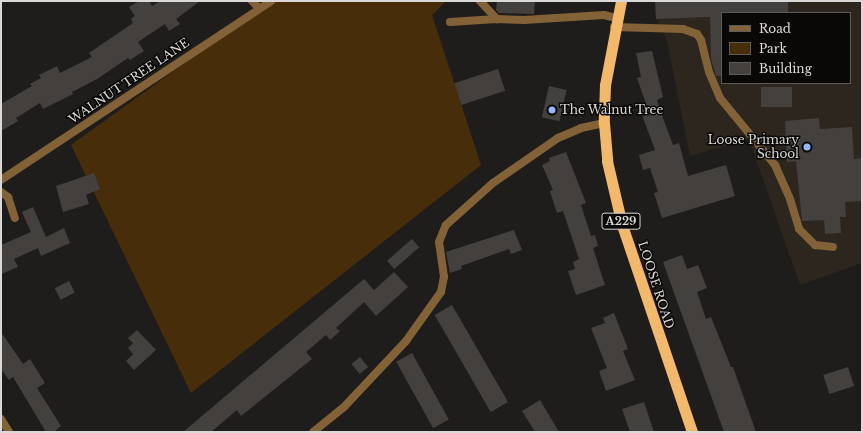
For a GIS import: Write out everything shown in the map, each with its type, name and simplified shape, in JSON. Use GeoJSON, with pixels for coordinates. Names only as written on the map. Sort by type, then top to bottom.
{"type":"FeatureCollection","features":[{"type":"Feature","properties":{"kind":"highway","name":"LOOSE ROAD"},"geometry":{"type":"LineString","coordinates":[[621,1],[615,22],[607,65],[604,123],[607,161],[616,202],[692,432]]}},
{"type":"Feature","properties":{"kind":"street"},"geometry":{"type":"LineString","coordinates":[[252,1],[259,8]]}},
{"type":"Feature","properties":{"kind":"street","name":"WALNUT TREE LANE"},"geometry":{"type":"LineString","coordinates":[[1,180],[271,1]]}},
{"type":"Feature","properties":{"kind":"street"},"geometry":{"type":"LineString","coordinates":[[480,1],[497,19]]}},
{"type":"Feature","properties":{"kind":"street"},"geometry":{"type":"LineString","coordinates":[[450,22],[497,19],[524,20],[604,15],[615,22],[683,29],[697,34],[701,40],[709,72],[720,98],[775,165],[790,199],[799,229],[815,245],[833,248]]}},
{"type":"Feature","properties":{"kind":"street"},"geometry":{"type":"LineString","coordinates":[[313,432],[344,407],[406,341],[440,292],[444,277],[439,242],[442,230],[457,213],[493,183],[558,138],[581,128],[604,123]]}},
{"type":"Feature","properties":{"kind":"street"},"geometry":{"type":"LineString","coordinates":[[1,192],[8,197],[15,218]]}},
{"type":"Feature","properties":{"kind":"street"},"geometry":{"type":"LineString","coordinates":[[1,419],[9,432]]}},
{"type":"Feature","properties":{"kind":"shaded area","name":"Loose Primary School"},"geometry":{"type":"Polygon","coordinates":[[[656,1],[862,1],[862,263],[800,285],[749,139],[690,156],[667,41],[656,16],[656,1]]]}},
{"type":"Feature","properties":{"kind":"green space"},"geometry":{"type":"Polygon","coordinates":[[[271,1],[446,1],[432,15],[481,165],[191,393],[71,145],[271,1]]]}},
{"type":"Feature","properties":{"kind":"building"},"geometry":{"type":"Polygon","coordinates":[[[139,1],[149,1],[152,6],[160,1],[200,1],[176,19],[180,24],[169,31],[165,24],[138,42],[144,51],[130,60],[128,58],[97,79],[72,92],[73,94],[43,109],[40,103],[16,118],[18,121],[1,131],[1,104],[32,86],[30,84],[41,78],[39,75],[57,66],[60,73],[92,57],[89,53],[133,23],[131,19],[135,16],[129,7],[139,1]]]}},
{"type":"Feature","properties":{"kind":"building"},"geometry":{"type":"Polygon","coordinates":[[[497,1],[535,1],[534,14],[499,13],[496,10],[497,1]]]}},
{"type":"Feature","properties":{"kind":"building"},"geometry":{"type":"Polygon","coordinates":[[[655,1],[788,1],[788,12],[721,12],[721,76],[716,76],[711,59],[710,17],[656,19],[655,1]]]}},
{"type":"Feature","properties":{"kind":"building"},"geometry":{"type":"Polygon","coordinates":[[[652,51],[663,97],[657,100],[673,145],[679,143],[688,176],[726,165],[735,196],[662,218],[654,193],[658,192],[650,168],[643,170],[639,155],[655,150],[639,107],[646,104],[637,78],[641,77],[636,53],[652,51]]]}},
{"type":"Feature","properties":{"kind":"building"},"geometry":{"type":"Polygon","coordinates":[[[498,69],[505,91],[461,105],[454,83],[498,69]]]}},
{"type":"Feature","properties":{"kind":"building"},"geometry":{"type":"Polygon","coordinates":[[[549,86],[567,90],[559,121],[542,117],[549,86]]]}},
{"type":"Feature","properties":{"kind":"building"},"geometry":{"type":"Polygon","coordinates":[[[761,87],[792,87],[792,107],[761,107],[761,87]]]}},
{"type":"Feature","properties":{"kind":"building"},"geometry":{"type":"Polygon","coordinates":[[[819,118],[820,129],[852,127],[854,159],[862,158],[862,201],[845,202],[846,217],[840,217],[841,233],[825,234],[824,220],[802,221],[796,161],[787,162],[785,121],[819,118]]]}},
{"type":"Feature","properties":{"kind":"building"},"geometry":{"type":"Polygon","coordinates":[[[566,152],[586,203],[581,205],[591,236],[595,235],[598,246],[593,248],[605,285],[576,295],[568,271],[575,269],[573,262],[579,259],[563,211],[557,213],[550,191],[553,190],[542,165],[550,161],[549,158],[566,152]]]}},
{"type":"Feature","properties":{"kind":"building"},"geometry":{"type":"Polygon","coordinates":[[[94,173],[100,189],[86,195],[89,204],[63,212],[56,186],[94,173]]]}},
{"type":"Feature","properties":{"kind":"building"},"geometry":{"type":"Polygon","coordinates":[[[33,207],[46,237],[64,228],[70,243],[41,256],[38,248],[14,259],[18,267],[1,274],[1,245],[31,232],[22,212],[33,207]]]}},
{"type":"Feature","properties":{"kind":"building"},"geometry":{"type":"Polygon","coordinates":[[[514,230],[522,250],[511,254],[509,249],[461,266],[462,269],[450,273],[446,252],[514,230]]]}},
{"type":"Feature","properties":{"kind":"building"},"geometry":{"type":"Polygon","coordinates":[[[412,239],[419,247],[394,269],[387,261],[412,239]]]}},
{"type":"Feature","properties":{"kind":"building"},"geometry":{"type":"Polygon","coordinates":[[[682,255],[687,269],[698,265],[707,288],[697,292],[706,319],[711,317],[731,367],[733,367],[756,432],[724,432],[663,262],[682,255]]]}},
{"type":"Feature","properties":{"kind":"building"},"geometry":{"type":"Polygon","coordinates":[[[394,272],[408,287],[376,316],[364,302],[336,328],[340,331],[330,340],[326,335],[306,352],[312,359],[241,416],[237,410],[211,432],[183,432],[364,279],[374,290],[394,272]]]}},
{"type":"Feature","properties":{"kind":"building"},"geometry":{"type":"Polygon","coordinates":[[[69,281],[75,293],[61,300],[55,288],[69,281]]]}},
{"type":"Feature","properties":{"kind":"building"},"geometry":{"type":"Polygon","coordinates":[[[452,305],[508,402],[491,412],[435,315],[452,305]]]}},
{"type":"Feature","properties":{"kind":"building"},"geometry":{"type":"Polygon","coordinates":[[[614,313],[628,349],[623,351],[635,380],[606,391],[599,371],[607,368],[591,328],[605,323],[603,318],[614,313]]]}},
{"type":"Feature","properties":{"kind":"building"},"geometry":{"type":"Polygon","coordinates":[[[137,330],[156,350],[134,370],[126,361],[133,354],[128,348],[133,343],[128,338],[137,330]]]}},
{"type":"Feature","properties":{"kind":"building"},"geometry":{"type":"Polygon","coordinates":[[[1,332],[23,364],[30,359],[45,383],[37,388],[61,426],[54,432],[46,432],[13,377],[9,380],[1,369],[1,332]]]}},
{"type":"Feature","properties":{"kind":"building"},"geometry":{"type":"Polygon","coordinates":[[[412,353],[449,419],[433,428],[396,362],[412,353]]]}},
{"type":"Feature","properties":{"kind":"building"},"geometry":{"type":"Polygon","coordinates":[[[360,357],[368,367],[360,374],[351,364],[360,357]]]}},
{"type":"Feature","properties":{"kind":"building"},"geometry":{"type":"Polygon","coordinates":[[[848,367],[854,386],[829,394],[823,375],[848,367]]]}},
{"type":"Feature","properties":{"kind":"building"},"geometry":{"type":"Polygon","coordinates":[[[540,400],[559,432],[535,432],[522,411],[540,400]]]}},
{"type":"Feature","properties":{"kind":"building"},"geometry":{"type":"Polygon","coordinates":[[[644,402],[654,432],[630,432],[622,409],[644,402]]]}},
{"type":"Feature","properties":{"kind":"place","name":"The Walnut Tree"},"geometry":{"type":"Point","coordinates":[552,110]}},
{"type":"Feature","properties":{"kind":"place","name":"Loose Primary School"},"geometry":{"type":"Point","coordinates":[807,147]}}]}
